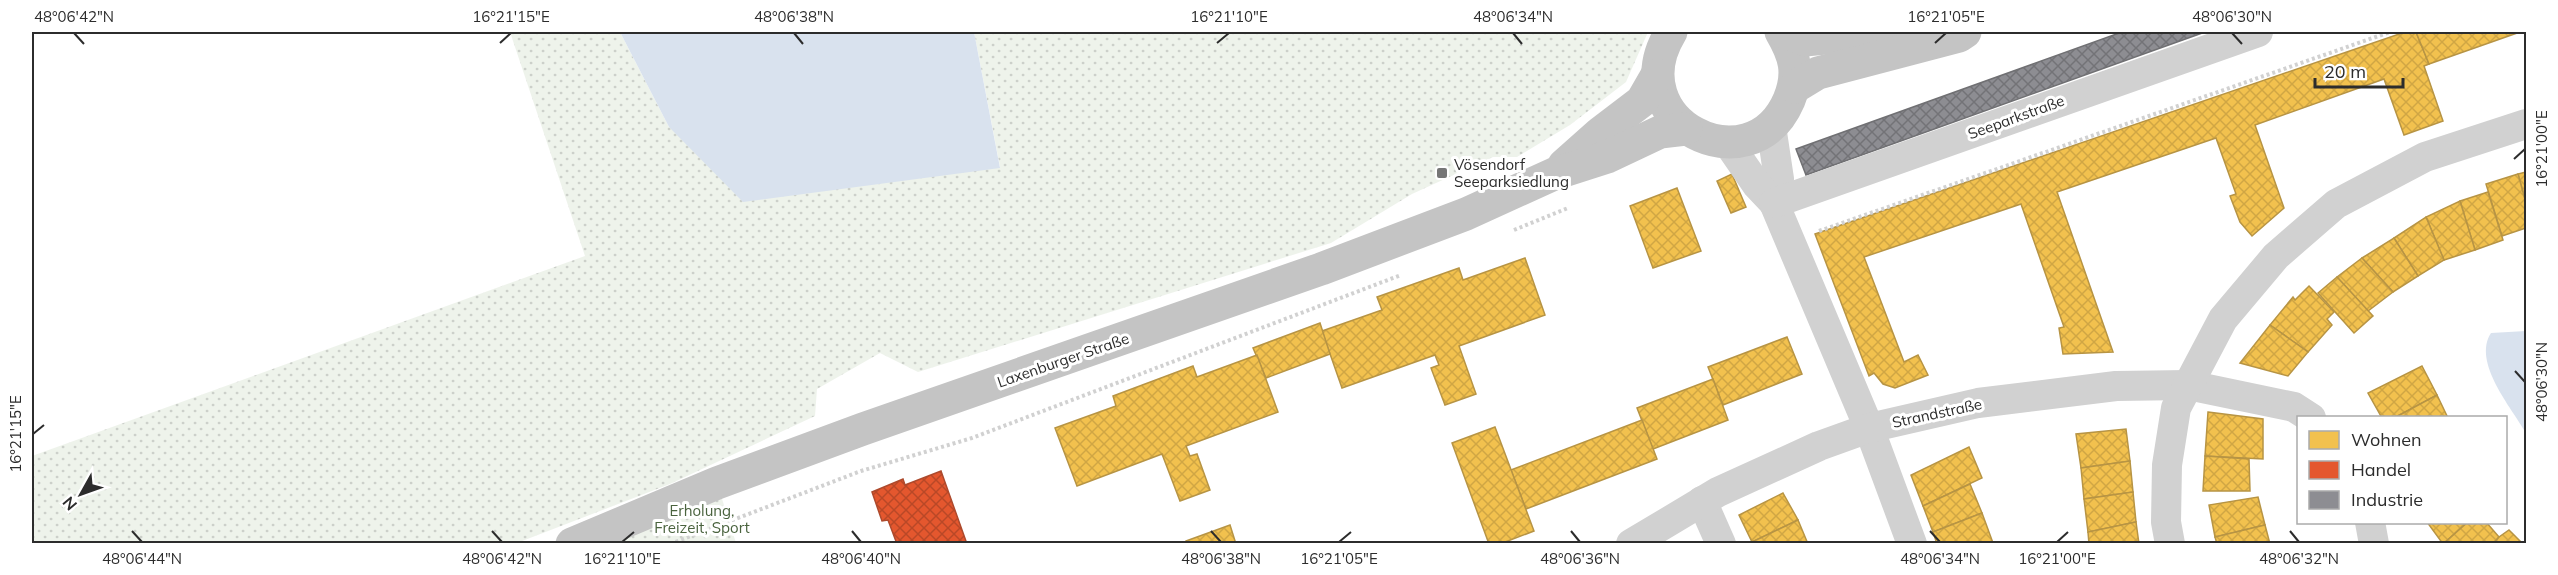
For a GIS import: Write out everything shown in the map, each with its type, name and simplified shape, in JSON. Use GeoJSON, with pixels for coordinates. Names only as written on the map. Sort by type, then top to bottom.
{"type":"FeatureCollection","features":[{"type":"Feature","properties":{"kind":"main road"},"geometry":{"type":"LineString","coordinates":[[1671,32],[1659,54],[1657,75],[1662,99],[1669,112],[1686,129],[1711,141],[1728,143],[1752,138],[1771,126],[1784,112],[1794,87],[1795,63],[1783,32]]}},
{"type":"Feature","properties":{"kind":"main road"},"geometry":{"type":"LineString","coordinates":[[1783,32],[1805,40],[1886,32]]}},
{"type":"Feature","properties":{"kind":"main road"},"geometry":{"type":"LineString","coordinates":[[1794,87],[1818,73],[1959,36],[1965,32]]}},
{"type":"Feature","properties":{"kind":"main road","name":"Laxenburger Straße"},"geometry":{"type":"LineString","coordinates":[[1554,174],[1600,133],[1642,101],[1657,75]]}},
{"type":"Feature","properties":{"kind":"main road","name":"Laxenburger Straße"},"geometry":{"type":"LineString","coordinates":[[572,543],[717,483],[852,433],[1321,269],[1466,213],[1554,174],[1607,157],[1660,132],[1686,129]]}},
{"type":"Feature","properties":{"kind":"street","name":"Seeparkstraße"},"geometry":{"type":"LineString","coordinates":[[1784,200],[2258,32]]}},
{"type":"Feature","properties":{"kind":"street"},"geometry":{"type":"LineString","coordinates":[[2170,543],[2166,522],[2167,465],[2176,408],[2223,319],[2276,256],[2336,204],[2425,157],[2526,124]]}},
{"type":"Feature","properties":{"kind":"street"},"geometry":{"type":"LineString","coordinates":[[1771,126],[1784,200],[1912,543]]}},
{"type":"Feature","properties":{"kind":"street"},"geometry":{"type":"LineString","coordinates":[[1728,143],[1757,185],[1784,200]]}},
{"type":"Feature","properties":{"kind":"street","name":"Strandstraße"},"geometry":{"type":"LineString","coordinates":[[1631,543],[1702,501],[1819,446],[1869,428],[1978,403],[2116,386],[2188,385],[2294,407],[2309,416]]}},
{"type":"Feature","properties":{"kind":"street"},"geometry":{"type":"LineString","coordinates":[[1702,501],[1722,543]]}},
{"type":"Feature","properties":{"kind":"street"},"geometry":{"type":"LineString","coordinates":[[2370,524],[2374,543]]}},
{"type":"Feature","properties":{"kind":"path"},"geometry":{"type":"LineString","coordinates":[[1784,200],[1809,234],[2390,32]]}},
{"type":"Feature","properties":{"kind":"path"},"geometry":{"type":"LineString","coordinates":[[1504,234],[1568,208]]}},
{"type":"Feature","properties":{"kind":"path"},"geometry":{"type":"LineString","coordinates":[[670,543],[861,471],[972,438],[1408,272]]}},
{"type":"Feature","properties":{"kind":"green space"},"geometry":{"type":"Polygon","coordinates":[[[510,32],[620,32],[669,127],[1000,167],[974,32],[1648,32],[1626,82],[1570,125],[1517,157],[1493,157],[1412,194],[1331,243],[918,372],[880,353],[817,389],[815,416],[670,484],[517,543],[32,544],[32,456],[585,256],[510,32]]]}},
{"type":"Feature","properties":{"kind":"green space","name":"Erholung, Freizeit, Sport"},"geometry":{"type":"Polygon","coordinates":[[[717,483],[736,543],[580,544],[717,483]]]}},
{"type":"Feature","properties":{"kind":"shaded area"},"geometry":{"type":"Polygon","coordinates":[[[620,32],[974,32],[1000,168],[743,202],[669,127],[620,32]]]}},
{"type":"Feature","properties":{"kind":"shaded area"},"geometry":{"type":"Polygon","coordinates":[[[2526,331],[2526,433],[2503,398],[2490,371],[2486,357],[2486,345],[2491,333],[2526,331]]]}},
{"type":"Feature","properties":{"kind":"building: Wohnen"},"geometry":{"type":"Polygon","coordinates":[[[2405,32],[2416,32],[2429,64],[2424,66],[2443,121],[2404,135],[2384,79],[2255,125],[2284,208],[2252,236],[2240,222],[2230,196],[2236,194],[2216,138],[2057,192],[2113,352],[2063,354],[2059,328],[2064,327],[2021,204],[1864,257],[1904,362],[1918,355],[1928,375],[1895,388],[1883,384],[1874,373],[1869,376],[1815,234],[2405,32]]]}},
{"type":"Feature","properties":{"kind":"building: Wohnen"},"geometry":{"type":"Polygon","coordinates":[[[2416,32],[2520,32],[2429,64],[2416,32]]]}},
{"type":"Feature","properties":{"kind":"building: Wohnen"},"geometry":{"type":"Polygon","coordinates":[[[2526,172],[2526,203],[2518,174],[2526,172]]]}},
{"type":"Feature","properties":{"kind":"building: Wohnen"},"geometry":{"type":"Polygon","coordinates":[[[1732,174],[1746,207],[1731,213],[1717,181],[1732,174]]]}},
{"type":"Feature","properties":{"kind":"building: Wohnen"},"geometry":{"type":"Polygon","coordinates":[[[2518,174],[2526,203],[2526,228],[2502,236],[2486,184],[2518,174]]]}},
{"type":"Feature","properties":{"kind":"building: Wohnen"},"geometry":{"type":"Polygon","coordinates":[[[1677,188],[1701,251],[1653,268],[1630,206],[1677,188]]]}},
{"type":"Feature","properties":{"kind":"building: Wohnen"},"geometry":{"type":"Polygon","coordinates":[[[2488,192],[2503,240],[2475,250],[2460,201],[2488,192]]]}},
{"type":"Feature","properties":{"kind":"building: Wohnen"},"geometry":{"type":"Polygon","coordinates":[[[2460,201],[2475,250],[2444,260],[2426,217],[2460,201]]]}},
{"type":"Feature","properties":{"kind":"building: Wohnen"},"geometry":{"type":"Polygon","coordinates":[[[2426,217],[2444,260],[2418,276],[2394,238],[2426,217]]]}},
{"type":"Feature","properties":{"kind":"building: Wohnen"},"geometry":{"type":"Polygon","coordinates":[[[2394,238],[2418,276],[2393,292],[2362,258],[2394,238]]]}},
{"type":"Feature","properties":{"kind":"building: Wohnen"},"geometry":{"type":"Polygon","coordinates":[[[1525,258],[1545,315],[1459,346],[1476,394],[1445,405],[1431,368],[1439,365],[1435,355],[1342,388],[1322,331],[1382,310],[1377,297],[1459,268],[1463,280],[1525,258]]]}},
{"type":"Feature","properties":{"kind":"building: Wohnen"},"geometry":{"type":"Polygon","coordinates":[[[2362,258],[2393,292],[2368,311],[2337,277],[2362,258]]]}},
{"type":"Feature","properties":{"kind":"building: Wohnen"},"geometry":{"type":"Polygon","coordinates":[[[2337,277],[2373,316],[2354,333],[2318,293],[2337,277]]]}},
{"type":"Feature","properties":{"kind":"building: Wohnen"},"geometry":{"type":"Polygon","coordinates":[[[2309,286],[2334,312],[2327,319],[2332,325],[2308,352],[2270,325],[2293,297],[2295,300],[2309,286]]]}},
{"type":"Feature","properties":{"kind":"building: Wohnen"},"geometry":{"type":"Polygon","coordinates":[[[1320,323],[1330,354],[1266,378],[1253,348],[1320,323]]]}},
{"type":"Feature","properties":{"kind":"building: Wohnen"},"geometry":{"type":"Polygon","coordinates":[[[2270,325],[2308,352],[2288,376],[2240,363],[2270,325]]]}},
{"type":"Feature","properties":{"kind":"building: Wohnen"},"geometry":{"type":"Polygon","coordinates":[[[1787,337],[1802,374],[1723,405],[1708,367],[1787,337]]]}},
{"type":"Feature","properties":{"kind":"building: Wohnen"},"geometry":{"type":"Polygon","coordinates":[[[1257,355],[1278,412],[1186,446],[1190,456],[1197,454],[1210,490],[1180,501],[1162,454],[1077,486],[1055,428],[1116,406],[1113,396],[1193,366],[1197,377],[1257,355]]]}},
{"type":"Feature","properties":{"kind":"building: Wohnen"},"geometry":{"type":"Polygon","coordinates":[[[2422,366],[2437,395],[2398,416],[2381,416],[2368,393],[2422,366]]]}},
{"type":"Feature","properties":{"kind":"building: Wohnen"},"geometry":{"type":"Polygon","coordinates":[[[1713,379],[1728,420],[1653,449],[1637,408],[1713,379]]]}},
{"type":"Feature","properties":{"kind":"building: Wohnen"},"geometry":{"type":"Polygon","coordinates":[[[2437,395],[2447,416],[2398,416],[2437,395]]]}},
{"type":"Feature","properties":{"kind":"building: Wohnen"},"geometry":{"type":"Polygon","coordinates":[[[2208,412],[2263,419],[2263,459],[2205,456],[2208,412]]]}},
{"type":"Feature","properties":{"kind":"building: Wohnen"},"geometry":{"type":"Polygon","coordinates":[[[1642,420],[1657,459],[1526,509],[1511,470],[1642,420]]]}},
{"type":"Feature","properties":{"kind":"building: Wohnen"},"geometry":{"type":"Polygon","coordinates":[[[1495,427],[1534,531],[1500,544],[1489,544],[1452,443],[1495,427]]]}},
{"type":"Feature","properties":{"kind":"building: Wohnen"},"geometry":{"type":"Polygon","coordinates":[[[2126,429],[2130,461],[2081,468],[2076,434],[2126,429]]]}},
{"type":"Feature","properties":{"kind":"building: Wohnen"},"geometry":{"type":"Polygon","coordinates":[[[1969,447],[1982,478],[1923,506],[1911,475],[1969,447]]]}},
{"type":"Feature","properties":{"kind":"building: Wohnen"},"geometry":{"type":"Polygon","coordinates":[[[2205,456],[2249,459],[2250,491],[2203,491],[2205,456]]]}},
{"type":"Feature","properties":{"kind":"building: Wohnen"},"geometry":{"type":"Polygon","coordinates":[[[2130,461],[2133,492],[2084,499],[2081,468],[2130,461]]]}},
{"type":"Feature","properties":{"kind":"building: Wohnen"},"geometry":{"type":"Polygon","coordinates":[[[1970,484],[1982,513],[1933,532],[1923,506],[1970,484]]]}},
{"type":"Feature","properties":{"kind":"building: Wohnen"},"geometry":{"type":"Polygon","coordinates":[[[2133,492],[2136,522],[2088,532],[2084,499],[2133,492]]]}},
{"type":"Feature","properties":{"kind":"building: Wohnen"},"geometry":{"type":"Polygon","coordinates":[[[1783,493],[1798,520],[1752,542],[1739,515],[1783,493]]]}},
{"type":"Feature","properties":{"kind":"building: Wohnen"},"geometry":{"type":"Polygon","coordinates":[[[2258,497],[2265,525],[2215,537],[2209,505],[2258,497]]]}},
{"type":"Feature","properties":{"kind":"building: Wohnen"},"geometry":{"type":"Polygon","coordinates":[[[1982,513],[1993,543],[1937,544],[1933,532],[1982,513]]]}},
{"type":"Feature","properties":{"kind":"building: Wohnen"},"geometry":{"type":"Polygon","coordinates":[[[1798,520],[1808,544],[1753,544],[1752,542],[1798,520]]]}},
{"type":"Feature","properties":{"kind":"building: Wohnen"},"geometry":{"type":"Polygon","coordinates":[[[2136,522],[2139,544],[2089,544],[2088,532],[2136,522]]]}},
{"type":"Feature","properties":{"kind":"building: Wohnen"},"geometry":{"type":"Polygon","coordinates":[[[2428,524],[2466,524],[2443,544],[2428,524]]]}},
{"type":"Feature","properties":{"kind":"building: Wohnen"},"geometry":{"type":"Polygon","coordinates":[[[2466,524],[2488,524],[2499,537],[2493,544],[2443,544],[2466,524]]]}},
{"type":"Feature","properties":{"kind":"building: Wohnen"},"geometry":{"type":"Polygon","coordinates":[[[1230,525],[1236,544],[1187,544],[1186,541],[1230,525]]]}},
{"type":"Feature","properties":{"kind":"building: Wohnen"},"geometry":{"type":"Polygon","coordinates":[[[2265,525],[2270,544],[2217,544],[2215,537],[2265,525]]]}},
{"type":"Feature","properties":{"kind":"building: Wohnen"},"geometry":{"type":"Polygon","coordinates":[[[2509,530],[2523,544],[2493,544],[2499,537],[2509,530]]]}},
{"type":"Feature","properties":{"kind":"building: Handel"},"geometry":{"type":"Polygon","coordinates":[[[941,471],[967,544],[897,544],[888,520],[882,521],[872,492],[903,479],[905,485],[941,471]]]}},
{"type":"Feature","properties":{"kind":"building: Industrie"},"geometry":{"type":"Polygon","coordinates":[[[2122,32],[2205,32],[1806,175],[1796,149],[2122,32]]]}},
{"type":"Feature","properties":{"kind":"place","name":"Vösendorf Seeparksiedlung"},"geometry":{"type":"Point","coordinates":[1442,173]}}]}
